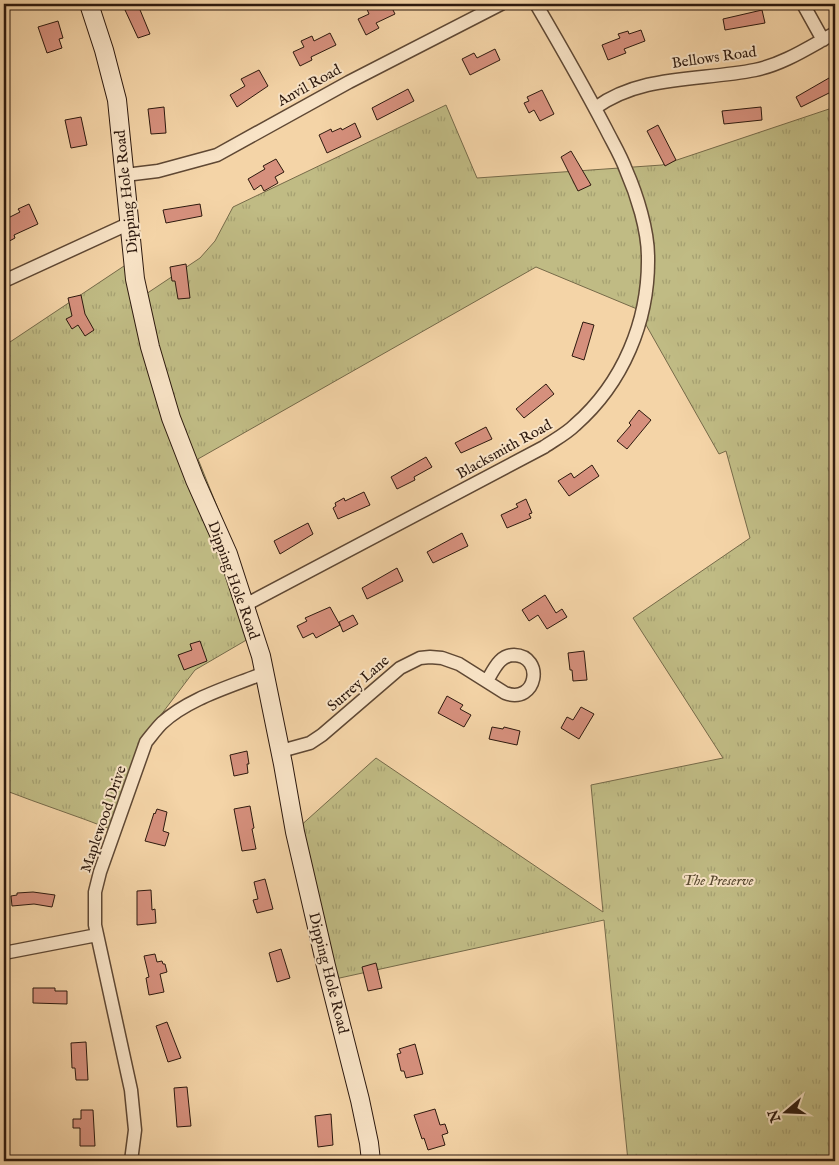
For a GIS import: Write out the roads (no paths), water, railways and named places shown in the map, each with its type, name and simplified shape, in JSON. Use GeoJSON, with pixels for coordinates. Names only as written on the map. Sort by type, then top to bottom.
{"type":"FeatureCollection","features":[{"type":"Feature","properties":{"kind":"main road","name":"Dipping Hole Road"},"geometry":{"type":"LineString","coordinates":[[89,4],[104,50],[117,100],[128,224],[135,279],[141,307],[160,384],[185,456],[228,554],[261,656],[307,884],[360,1100],[371,1161]]}},
{"type":"Feature","properties":{"kind":"street","name":"Anvil Road"},"geometry":{"type":"LineString","coordinates":[[125,175],[158,171],[217,155],[349,82],[501,4]]}},
{"type":"Feature","properties":{"kind":"street","name":"Blacksmith Road"},"geometry":{"type":"LineString","coordinates":[[245,605],[544,447],[575,426],[615,379],[630,353],[640,322],[646,290],[648,256],[642,217],[626,169],[595,108],[536,4]]}},
{"type":"Feature","properties":{"kind":"street"},"geometry":{"type":"LineString","coordinates":[[803,4],[823,40]]}},
{"type":"Feature","properties":{"kind":"street","name":"Bellows Road"},"geometry":{"type":"LineString","coordinates":[[595,108],[623,92],[647,84],[676,78],[730,73],[764,67],[790,58],[835,33]]}},
{"type":"Feature","properties":{"kind":"street"},"geometry":{"type":"LineString","coordinates":[[4,281],[128,224]]}},
{"type":"Feature","properties":{"kind":"street","name":"Surrey Lane"},"geometry":{"type":"LineString","coordinates":[[281,751],[310,743],[322,735],[400,668],[410,662],[430,657],[442,658],[459,664],[487,681]]}},
{"type":"Feature","properties":{"kind":"street","name":"Maplewood Drive"},"geometry":{"type":"LineString","coordinates":[[131,1161],[135,1130],[131,1090],[94,908],[95,892],[100,872],[146,742],[160,724],[178,710],[194,702],[264,673]]}},
{"type":"Feature","properties":{"kind":"street"},"geometry":{"type":"LineString","coordinates":[[4,953],[98,935]]}},
{"type":"Feature","properties":{"kind":"park label","name":"The Preserve"},"geometry":{"type":"Point","coordinates":[718,880]}}]}
